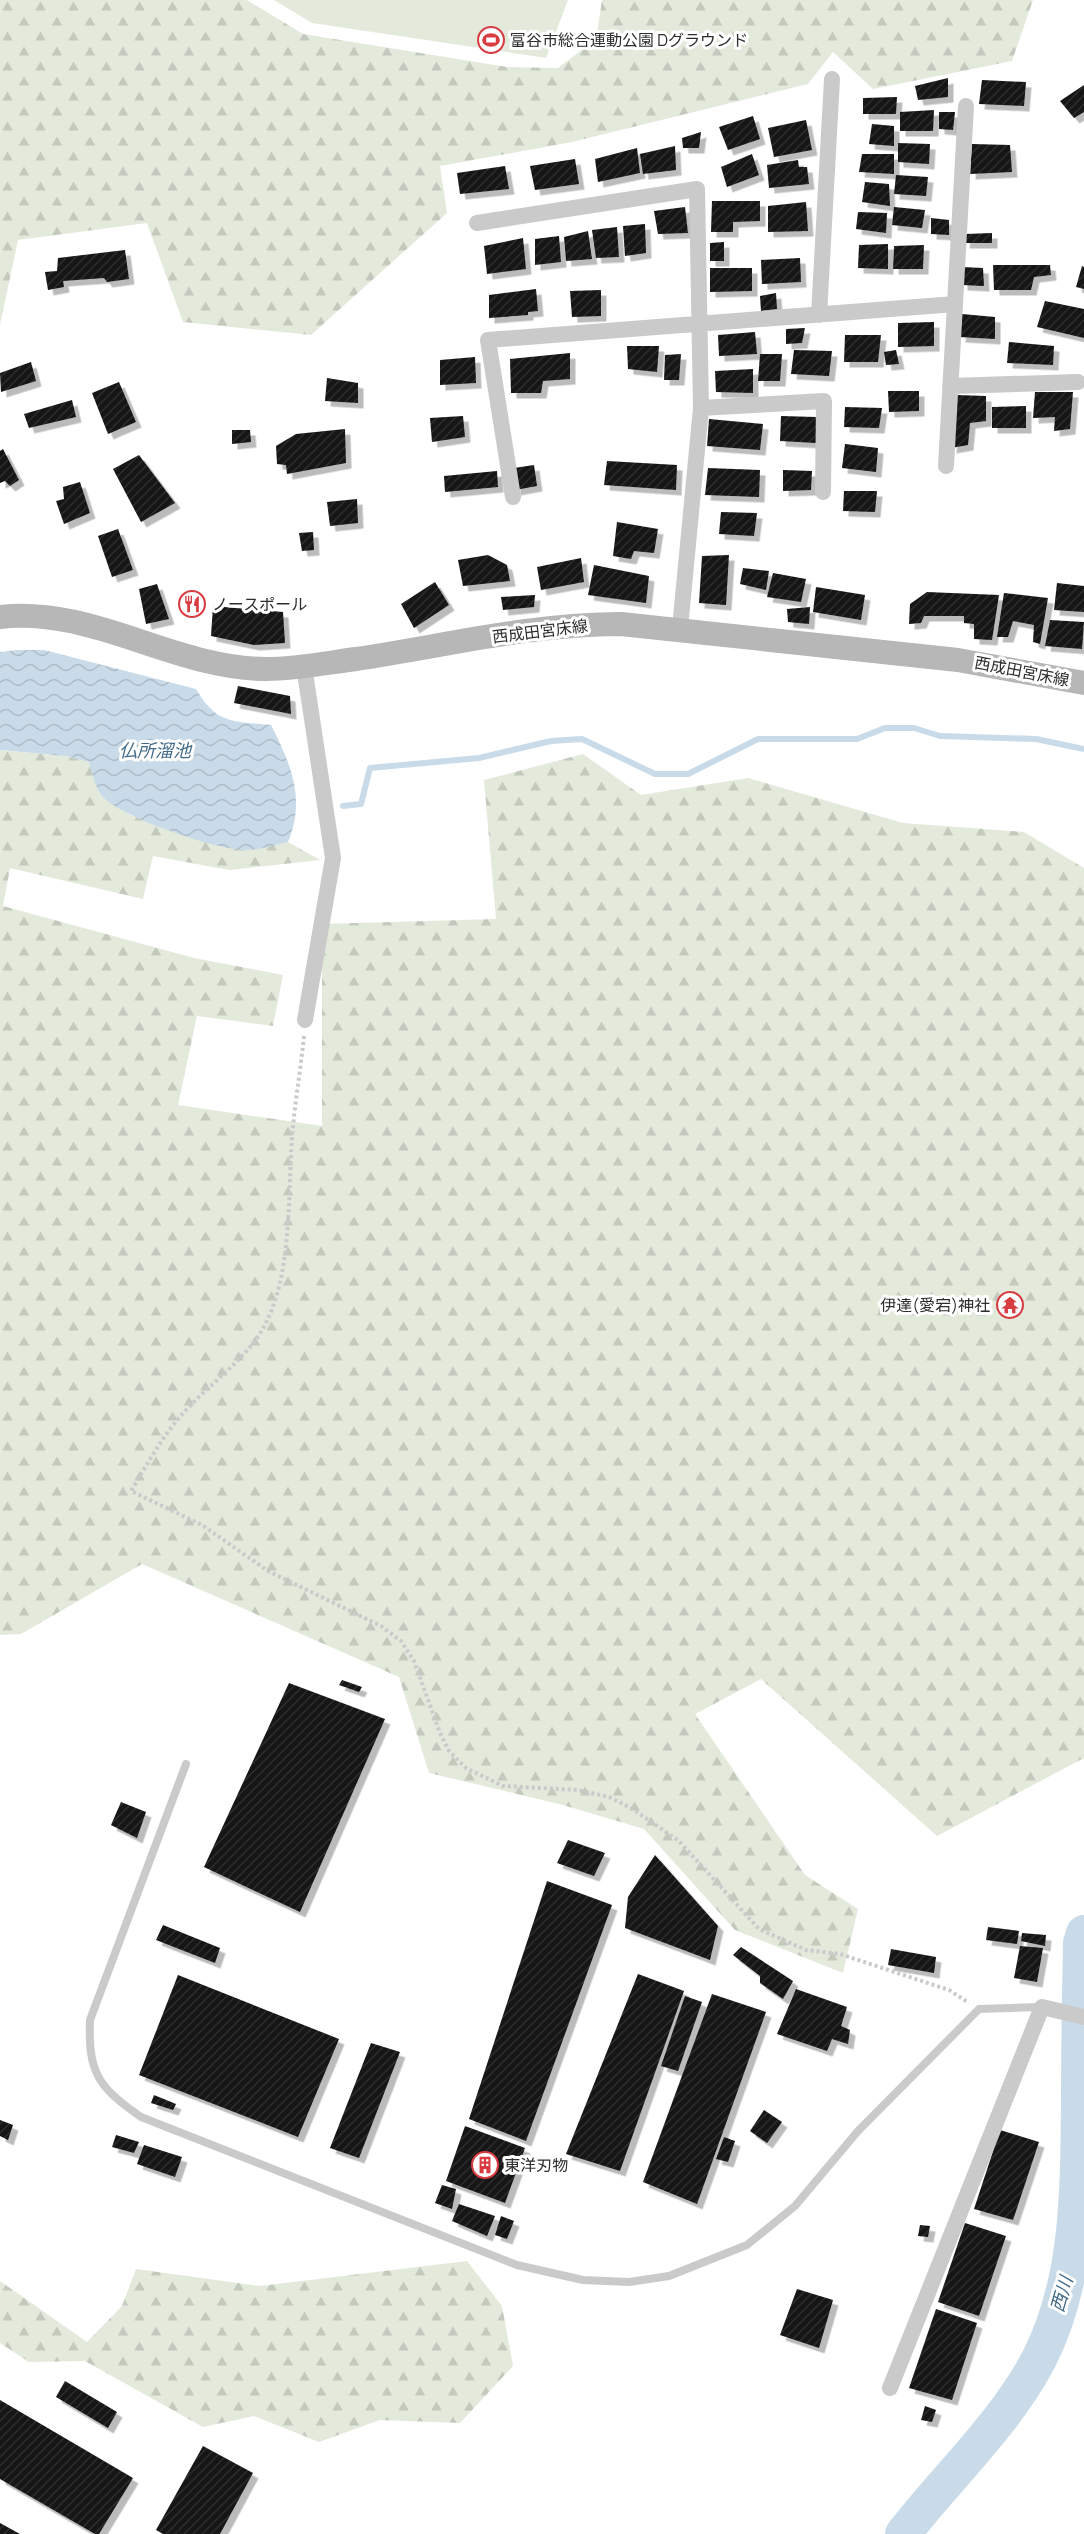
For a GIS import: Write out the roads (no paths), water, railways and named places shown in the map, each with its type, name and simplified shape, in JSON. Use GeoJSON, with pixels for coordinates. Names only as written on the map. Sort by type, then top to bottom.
{"type":"FeatureCollection","features":[{"type":"Feature","properties":{"kind":"main road","name":"西成田宮床線"},"geometry":{"type":"LineString","coordinates":[[0,617],[49,618],[229,664],[264,669],[304,666],[447,645],[525,630],[575,624],[621,624],[680,628],[958,660],[1084,683]]}},
{"type":"Feature","properties":{"kind":"street"},"geometry":{"type":"LineString","coordinates":[[819,315],[832,79]]}},
{"type":"Feature","properties":{"kind":"street"},"geometry":{"type":"LineString","coordinates":[[945,466],[966,106]]}},
{"type":"Feature","properties":{"kind":"street"},"geometry":{"type":"LineString","coordinates":[[477,223],[697,189],[701,408],[680,628]]}},
{"type":"Feature","properties":{"kind":"street"},"geometry":{"type":"LineString","coordinates":[[513,497],[488,340],[955,304]]}},
{"type":"Feature","properties":{"kind":"street"},"geometry":{"type":"LineString","coordinates":[[950,386],[1078,382]]}},
{"type":"Feature","properties":{"kind":"street"},"geometry":{"type":"LineString","coordinates":[[701,408],[824,401],[823,492]]}},
{"type":"Feature","properties":{"kind":"street"},"geometry":{"type":"LineString","coordinates":[[304,666],[333,858],[305,1020]]}},
{"type":"Feature","properties":{"kind":"street"},"geometry":{"type":"LineString","coordinates":[[890,2388],[1042,2007],[1084,2017]]}},
{"type":"Feature","properties":{"kind":"lane"},"geometry":{"type":"LineString","coordinates":[[186,1764],[90,2020],[89,2045],[94,2071],[112,2097],[141,2117],[517,2265],[583,2280],[629,2282],[669,2276],[747,2245],[795,2206],[858,2132],[979,2009],[1042,2007]]}},
{"type":"Feature","properties":{"kind":"water","name":"仏所溜池"},"geometry":{"type":"Polygon","coordinates":[[[44,650],[196,689],[211,709],[227,719],[271,725],[285,754],[294,782],[296,811],[288,842],[247,850],[233,849],[194,839],[148,823],[112,804],[102,796],[89,762],[66,756],[0,750],[0,652],[44,650]]]}},
{"type":"Feature","properties":{"kind":"waterway"},"geometry":{"type":"LineString","coordinates":[[343,806],[361,804],[370,768],[479,758],[551,741],[582,739],[655,774],[688,774],[758,739],[857,739],[885,728],[914,728],[940,736],[1036,739],[1084,749]]}},
{"type":"Feature","properties":{"kind":"waterway","name":"西川"},"geometry":{"type":"LineString","coordinates":[[903,2534],[1010,2406],[1039,2359],[1062,2297],[1074,2231],[1077,2197],[1081,1943],[1084,1933]]}},
{"type":"Feature","properties":{"kind":"place","name":"富谷市総合運動公園 Dグラウンド"},"geometry":{"type":"Point","coordinates":[491,40]}},
{"type":"Feature","properties":{"kind":"place","name":"ノースポール"},"geometry":{"type":"Point","coordinates":[192,604]}},
{"type":"Feature","properties":{"kind":"place","name":"伊達(愛宕)神社"},"geometry":{"type":"Point","coordinates":[1010,1305]}},
{"type":"Feature","properties":{"kind":"place","name":"東洋刃物"},"geometry":{"type":"Point","coordinates":[485,2165]}}]}
